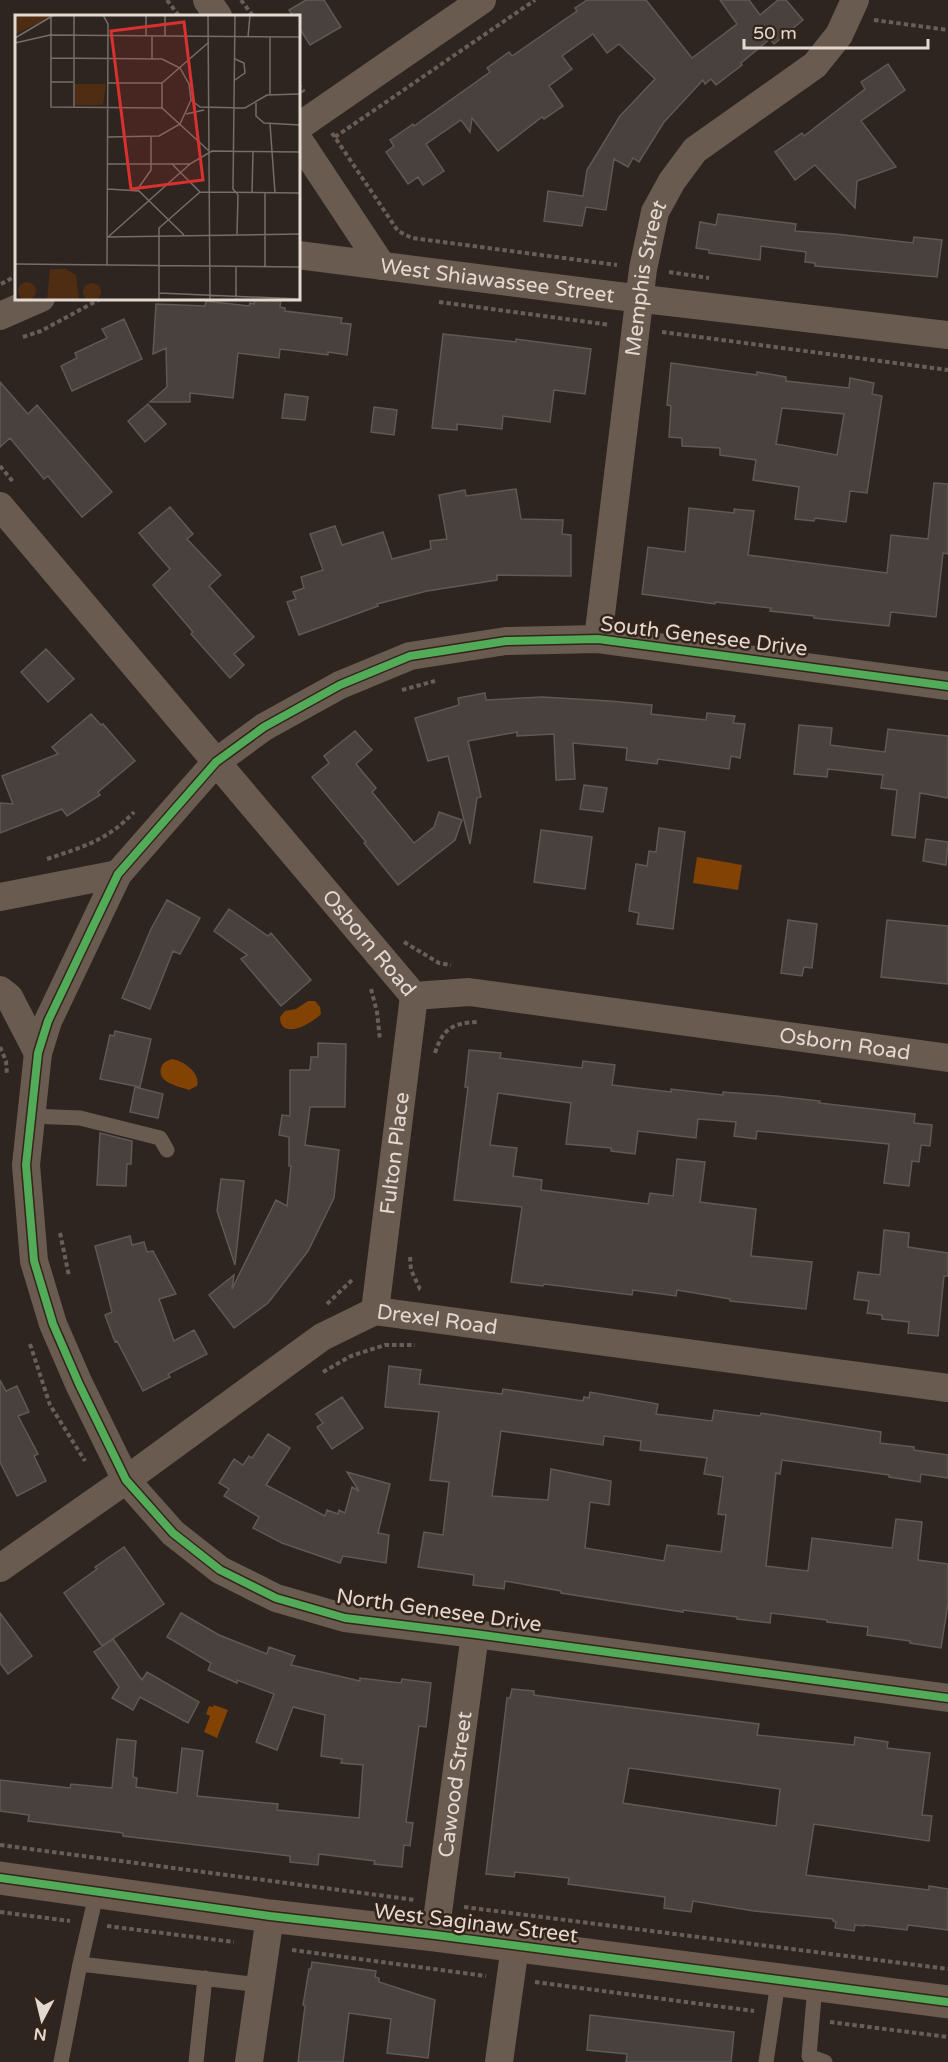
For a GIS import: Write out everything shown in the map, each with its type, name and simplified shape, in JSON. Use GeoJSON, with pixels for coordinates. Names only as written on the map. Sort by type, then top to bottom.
{"type":"FeatureCollection","features":[{"type":"Feature","properties":{"kind":"main road","name":"West Saginaw Street"},"geometry":{"type":"LineString","coordinates":[[0,1878],[97,1892],[268,1931],[435,1935],[778,1982],[948,2002]]}},
{"type":"Feature","properties":{"kind":"street"},"geometry":{"type":"LineString","coordinates":[[207,0],[217,15]]}},
{"type":"Feature","properties":{"kind":"street"},"geometry":{"type":"LineString","coordinates":[[308,120],[482,0]]}},
{"type":"Feature","properties":{"kind":"street","name":"Memphis Street"},"geometry":{"type":"LineString","coordinates":[[598,639],[643,269],[655,212],[672,181],[695,150],[815,65],[861,10]]}},
{"type":"Feature","properties":{"kind":"street"},"geometry":{"type":"LineString","coordinates":[[300,142],[382,266]]}},
{"type":"Feature","properties":{"kind":"street","name":"West Shiawassee Street"},"geometry":{"type":"LineString","coordinates":[[300,255],[639,299],[948,335]]}},
{"type":"Feature","properties":{"kind":"street"},"geometry":{"type":"LineString","coordinates":[[0,316],[36,300]]}},
{"type":"Feature","properties":{"kind":"street","name":"Osborn Road"},"geometry":{"type":"LineString","coordinates":[[8,495],[216,762],[414,996],[469,992],[948,1058]]}},
{"type":"Feature","properties":{"kind":"street","name":"South Genesee Drive"},"geometry":{"type":"LineString","coordinates":[[38,1053],[48,1021],[118,874],[216,762],[264,727],[340,685],[410,656],[506,641],[598,639],[948,686]]}},
{"type":"Feature","properties":{"kind":"street"},"geometry":{"type":"LineString","coordinates":[[0,897],[118,874]]}},
{"type":"Feature","properties":{"kind":"street"},"geometry":{"type":"LineString","coordinates":[[0,990],[9,997],[38,1053]]}},
{"type":"Feature","properties":{"kind":"street","name":"Fulton Place"},"geometry":{"type":"LineString","coordinates":[[375,1311],[414,996]]}},
{"type":"Feature","properties":{"kind":"street","name":"North Genesee Drive"},"geometry":{"type":"LineString","coordinates":[[38,1053],[26,1165],[34,1261],[53,1324],[79,1384],[117,1486],[220,1570],[276,1598],[345,1618],[948,1698]]}},
{"type":"Feature","properties":{"kind":"street","name":"Drexel Road"},"geometry":{"type":"LineString","coordinates":[[0,1568],[322,1337],[375,1311],[948,1388]]}},
{"type":"Feature","properties":{"kind":"street","name":"Cawood Street"},"geometry":{"type":"LineString","coordinates":[[435,1935],[475,1634]]}},
{"type":"Feature","properties":{"kind":"street"},"geometry":{"type":"LineString","coordinates":[[249,2062],[268,1931]]}},
{"type":"Feature","properties":{"kind":"street"},"geometry":{"type":"LineString","coordinates":[[499,2062],[515,1946]]}},
{"type":"Feature","properties":{"kind":"lane"},"geometry":{"type":"LineString","coordinates":[[31,1116],[80,1118],[102,1123],[160,1138],[167,1150]]}},
{"type":"Feature","properties":{"kind":"lane"},"geometry":{"type":"LineString","coordinates":[[61,2062],[97,1892]]}},
{"type":"Feature","properties":{"kind":"lane"},"geometry":{"type":"LineString","coordinates":[[80,1964],[260,1985]]}},
{"type":"Feature","properties":{"kind":"lane"},"geometry":{"type":"LineString","coordinates":[[196,2062],[206,1978]]}},
{"type":"Feature","properties":{"kind":"lane"},"geometry":{"type":"LineString","coordinates":[[766,2062],[778,1982]]}},
{"type":"Feature","properties":{"kind":"lane"},"geometry":{"type":"LineString","coordinates":[[815,1986],[809,2056],[825,2062]]}},
{"type":"Feature","properties":{"kind":"path"},"geometry":{"type":"LineString","coordinates":[[167,0],[178,15]]}},
{"type":"Feature","properties":{"kind":"path"},"geometry":{"type":"LineString","coordinates":[[241,0],[252,15]]}},
{"type":"Feature","properties":{"kind":"path"},"geometry":{"type":"LineString","coordinates":[[335,137],[535,0]]}},
{"type":"Feature","properties":{"kind":"path"},"geometry":{"type":"LineString","coordinates":[[861,10],[948,30]]}},
{"type":"Feature","properties":{"kind":"path"},"geometry":{"type":"LineString","coordinates":[[300,91],[308,120],[335,137],[398,231],[412,238],[714,278]]}},
{"type":"Feature","properties":{"kind":"path"},"geometry":{"type":"LineString","coordinates":[[0,285],[15,277]]}},
{"type":"Feature","properties":{"kind":"path"},"geometry":{"type":"LineString","coordinates":[[0,466],[8,495]]}},
{"type":"Feature","properties":{"kind":"path"},"geometry":{"type":"LineString","coordinates":[[38,862],[95,843],[119,828],[134,812]]}},
{"type":"Feature","properties":{"kind":"path"},"geometry":{"type":"LineString","coordinates":[[396,937],[439,963],[459,967]]}},
{"type":"Feature","properties":{"kind":"path"},"geometry":{"type":"LineString","coordinates":[[369,986],[377,1012],[381,1046]]}},
{"type":"Feature","properties":{"kind":"path"},"geometry":{"type":"LineString","coordinates":[[434,1062],[436,1050],[443,1035],[458,1023],[478,1022]]}},
{"type":"Feature","properties":{"kind":"path"},"geometry":{"type":"LineString","coordinates":[[0,1047],[6,1061],[8,1079]]}},
{"type":"Feature","properties":{"kind":"path"},"geometry":{"type":"LineString","coordinates":[[410,1252],[411,1270],[420,1289],[428,1292]]}},
{"type":"Feature","properties":{"kind":"path"},"geometry":{"type":"LineString","coordinates":[[320,1310],[357,1276]]}},
{"type":"Feature","properties":{"kind":"path"},"geometry":{"type":"LineString","coordinates":[[29,1340],[50,1405],[93,1474],[117,1486]]}},
{"type":"Feature","properties":{"kind":"path"},"geometry":{"type":"LineString","coordinates":[[315,1376],[351,1356],[385,1345],[418,1345]]}},
{"type":"Feature","properties":{"kind":"path"},"geometry":{"type":"LineString","coordinates":[[0,1845],[948,1969]]}},
{"type":"Feature","properties":{"kind":"path"},"geometry":{"type":"LineString","coordinates":[[0,1911],[90,1923],[268,1931],[510,1979],[773,2014]]}},
{"type":"Feature","properties":{"kind":"path"},"geometry":{"type":"LineString","coordinates":[[812,2019],[948,2037]]}},
{"type":"Feature","properties":{"kind":"shaded area"},"geometry":{"type":"Polygon","coordinates":[[[697,857],[742,865],[738,890],[693,883],[697,857]]]}},
{"type":"Feature","properties":{"kind":"shaded area"},"geometry":{"type":"Polygon","coordinates":[[[308,1001],[315,1001],[320,1007],[321,1014],[311,1022],[297,1028],[285,1028],[281,1024],[280,1017],[285,1011],[296,1009],[308,1001]]]}},
{"type":"Feature","properties":{"kind":"shaded area"},"geometry":{"type":"Polygon","coordinates":[[[172,1059],[191,1068],[198,1081],[197,1086],[189,1090],[169,1083],[162,1077],[162,1066],[172,1059]]]}},
{"type":"Feature","properties":{"kind":"shaded area"},"geometry":{"type":"Polygon","coordinates":[[[214,1705],[228,1710],[217,1738],[204,1732],[210,1716],[206,1714],[209,1706],[214,1705]]]}},
{"type":"Feature","properties":{"kind":"building"},"geometry":{"type":"Polygon","coordinates":[[[306,0],[324,0],[341,27],[310,45],[300,29],[300,15],[292,15],[289,10],[306,0]]]}},
{"type":"Feature","properties":{"kind":"building"},"geometry":{"type":"Polygon","coordinates":[[[587,0],[646,0],[692,58],[737,24],[720,0],[749,0],[760,15],[778,0],[786,0],[803,20],[774,44],[770,39],[716,85],[711,79],[705,84],[703,80],[664,122],[639,162],[633,158],[628,167],[614,159],[606,210],[586,207],[582,226],[544,221],[548,191],[583,196],[587,170],[620,116],[655,79],[619,44],[607,53],[593,34],[562,56],[572,69],[549,86],[563,106],[544,119],[542,117],[498,151],[472,118],[470,132],[461,120],[426,144],[444,171],[423,185],[418,177],[408,184],[386,152],[394,146],[390,140],[413,124],[414,126],[490,72],[487,68],[509,52],[512,56],[577,11],[575,8],[587,0]]]}},
{"type":"Feature","properties":{"kind":"building"},"geometry":{"type":"Polygon","coordinates":[[[888,64],[905,90],[861,121],[896,167],[857,181],[855,208],[815,165],[795,180],[775,152],[802,133],[804,136],[865,89],[861,82],[888,64]]]}},
{"type":"Feature","properties":{"kind":"building"},"geometry":{"type":"Polygon","coordinates":[[[718,214],[796,224],[795,231],[913,243],[914,237],[942,240],[937,277],[815,266],[815,263],[805,262],[806,252],[761,246],[760,260],[709,253],[709,250],[696,248],[700,222],[716,225],[718,214]]]}},
{"type":"Feature","properties":{"kind":"building"},"geometry":{"type":"Polygon","coordinates":[[[255,300],[281,300],[280,307],[285,308],[285,311],[342,318],[341,323],[351,324],[347,355],[280,349],[279,358],[238,353],[233,398],[190,393],[190,402],[150,402],[167,387],[166,348],[153,354],[156,304],[205,306],[206,301],[249,306],[250,303],[254,304],[255,300]]]}},
{"type":"Feature","properties":{"kind":"building"},"geometry":{"type":"Polygon","coordinates":[[[124,319],[142,359],[72,391],[61,366],[77,358],[75,353],[107,338],[102,329],[124,319]]]}},
{"type":"Feature","properties":{"kind":"building"},"geometry":{"type":"Polygon","coordinates":[[[443,334],[516,342],[516,339],[591,349],[585,394],[554,390],[550,422],[503,416],[502,429],[457,424],[457,430],[432,428],[443,334]]]}},
{"type":"Feature","properties":{"kind":"building"},"geometry":{"type":"Polygon","coordinates":[[[671,363],[757,375],[757,372],[786,377],[786,381],[849,388],[850,378],[874,383],[872,394],[882,396],[867,493],[850,491],[846,522],[815,518],[814,521],[795,519],[799,487],[753,480],[756,460],[720,455],[720,448],[682,446],[682,438],[669,437],[671,406],[667,405],[671,363]],[[782,408],[776,444],[837,455],[844,414],[782,408]]]}},
{"type":"Feature","properties":{"kind":"building"},"geometry":{"type":"Polygon","coordinates":[[[0,382],[28,414],[37,405],[112,492],[82,517],[48,476],[44,479],[10,438],[0,447],[0,382]]]}},
{"type":"Feature","properties":{"kind":"building"},"geometry":{"type":"Polygon","coordinates":[[[285,394],[308,397],[305,420],[282,418],[285,394]]]}},
{"type":"Feature","properties":{"kind":"building"},"geometry":{"type":"Polygon","coordinates":[[[148,404],[166,424],[145,442],[128,421],[148,404]]]}},
{"type":"Feature","properties":{"kind":"building"},"geometry":{"type":"Polygon","coordinates":[[[374,407],[397,410],[394,435],[371,432],[374,407]]]}},
{"type":"Feature","properties":{"kind":"building"},"geometry":{"type":"Polygon","coordinates":[[[934,483],[948,484],[948,554],[943,553],[936,617],[891,612],[889,626],[814,618],[814,616],[770,611],[771,608],[715,602],[715,604],[642,594],[648,547],[685,552],[689,508],[734,513],[734,509],[754,511],[748,555],[887,573],[891,535],[928,539],[934,483]]]}},
{"type":"Feature","properties":{"kind":"building"},"geometry":{"type":"Polygon","coordinates":[[[516,489],[521,519],[563,520],[562,534],[571,535],[571,576],[497,575],[497,580],[427,591],[377,604],[378,606],[299,635],[287,602],[296,599],[293,592],[304,588],[301,577],[323,570],[310,534],[335,526],[342,545],[383,532],[392,559],[431,549],[430,541],[447,539],[439,495],[465,490],[466,496],[516,489]]]}},
{"type":"Feature","properties":{"kind":"building"},"geometry":{"type":"Polygon","coordinates":[[[170,507],[193,534],[187,539],[221,575],[209,586],[254,637],[234,654],[244,665],[230,678],[191,634],[193,632],[153,585],[170,569],[139,533],[170,507]]]}},
{"type":"Feature","properties":{"kind":"building"},"geometry":{"type":"Polygon","coordinates":[[[46,649],[74,679],[48,702],[21,672],[46,649]]]}},
{"type":"Feature","properties":{"kind":"building"},"geometry":{"type":"Polygon","coordinates":[[[485,693],[486,700],[542,697],[610,701],[652,705],[651,714],[706,720],[707,713],[735,716],[733,723],[745,724],[740,758],[731,756],[729,769],[658,759],[657,764],[626,760],[627,748],[573,743],[575,779],[556,780],[554,734],[517,736],[517,732],[468,741],[481,797],[477,798],[470,844],[448,756],[428,761],[415,718],[459,705],[458,698],[485,693]]]}},
{"type":"Feature","properties":{"kind":"building"},"geometry":{"type":"Polygon","coordinates":[[[91,714],[101,725],[103,724],[135,761],[98,792],[100,795],[67,816],[62,809],[0,833],[0,803],[13,804],[2,776],[58,754],[52,747],[91,714]]]}},
{"type":"Feature","properties":{"kind":"building"},"geometry":{"type":"Polygon","coordinates":[[[799,725],[832,728],[830,745],[885,752],[888,729],[948,736],[948,798],[920,793],[915,838],[892,835],[897,790],[881,788],[883,775],[828,769],[827,777],[794,774],[799,725]]]}},
{"type":"Feature","properties":{"kind":"building"},"geometry":{"type":"Polygon","coordinates":[[[355,731],[372,750],[356,764],[376,788],[372,792],[414,843],[434,827],[439,812],[462,820],[455,840],[398,885],[312,777],[329,763],[324,756],[355,731]]]}},
{"type":"Feature","properties":{"kind":"building"},"geometry":{"type":"Polygon","coordinates":[[[584,785],[607,788],[603,812],[580,809],[584,785]]]}},
{"type":"Feature","properties":{"kind":"building"},"geometry":{"type":"Polygon","coordinates":[[[659,828],[685,832],[673,929],[637,924],[639,913],[629,911],[636,864],[647,866],[649,851],[656,852],[659,828]]]}},
{"type":"Feature","properties":{"kind":"building"},"geometry":{"type":"Polygon","coordinates":[[[541,830],[592,837],[585,889],[534,882],[541,830]]]}},
{"type":"Feature","properties":{"kind":"building"},"geometry":{"type":"Polygon","coordinates":[[[926,839],[948,842],[946,865],[923,861],[926,839]]]}},
{"type":"Feature","properties":{"kind":"building"},"geometry":{"type":"Polygon","coordinates":[[[167,900],[200,918],[180,954],[173,951],[150,1009],[122,998],[151,929],[167,900]]]}},
{"type":"Feature","properties":{"kind":"building"},"geometry":{"type":"Polygon","coordinates":[[[229,909],[268,936],[271,933],[311,980],[281,1006],[241,959],[247,955],[214,931],[229,909]]]}},
{"type":"Feature","properties":{"kind":"building"},"geometry":{"type":"Polygon","coordinates":[[[788,920],[817,924],[812,968],[804,967],[802,976],[781,973],[788,920]]]}},
{"type":"Feature","properties":{"kind":"building"},"geometry":{"type":"Polygon","coordinates":[[[887,920],[948,926],[948,984],[881,977],[887,920]]]}},
{"type":"Feature","properties":{"kind":"building"},"geometry":{"type":"Polygon","coordinates":[[[115,1031],[151,1039],[140,1087],[100,1079],[110,1035],[114,1036],[115,1031]]]}},
{"type":"Feature","properties":{"kind":"building"},"geometry":{"type":"Polygon","coordinates":[[[318,1043],[346,1044],[345,1107],[310,1107],[305,1145],[339,1150],[334,1198],[308,1251],[285,1281],[268,1303],[234,1328],[209,1295],[234,1275],[232,1289],[276,1200],[287,1206],[291,1166],[289,1166],[289,1137],[279,1135],[282,1115],[290,1116],[290,1070],[310,1070],[311,1057],[318,1057],[318,1043]]]}},
{"type":"Feature","properties":{"kind":"building"},"geometry":{"type":"Polygon","coordinates":[[[469,1050],[501,1053],[500,1058],[582,1068],[583,1061],[615,1065],[612,1085],[671,1092],[671,1089],[723,1095],[723,1092],[776,1096],[915,1114],[914,1123],[932,1125],[930,1146],[921,1145],[919,1162],[912,1161],[909,1186],[884,1183],[889,1144],[757,1131],[756,1139],[734,1136],[736,1122],[698,1119],[696,1138],[638,1131],[635,1154],[611,1151],[611,1148],[566,1144],[571,1103],[498,1093],[490,1145],[517,1148],[513,1176],[542,1180],[541,1190],[648,1204],[650,1193],[673,1196],[677,1159],[705,1162],[700,1202],[756,1209],[751,1256],[812,1262],[806,1309],[730,1301],[730,1299],[677,1290],[676,1296],[633,1290],[632,1295],[511,1282],[522,1207],[454,1200],[468,1087],[465,1087],[469,1050]]]}},
{"type":"Feature","properties":{"kind":"building"},"geometry":{"type":"Polygon","coordinates":[[[135,1087],[163,1094],[158,1118],[130,1112],[135,1087]]]}},
{"type":"Feature","properties":{"kind":"building"},"geometry":{"type":"Polygon","coordinates":[[[100,1133],[132,1141],[131,1164],[127,1164],[126,1186],[97,1185],[100,1133]]]}},
{"type":"Feature","properties":{"kind":"building"},"geometry":{"type":"Polygon","coordinates":[[[221,1179],[244,1181],[235,1265],[217,1211],[221,1179]]]}},
{"type":"Feature","properties":{"kind":"building"},"geometry":{"type":"Polygon","coordinates":[[[884,1230],[909,1233],[908,1247],[948,1253],[948,1276],[944,1276],[938,1336],[908,1333],[909,1322],[882,1319],[882,1315],[867,1313],[869,1301],[854,1299],[858,1272],[880,1275],[884,1230]]]}},
{"type":"Feature","properties":{"kind":"building"},"geometry":{"type":"Polygon","coordinates":[[[130,1236],[132,1245],[144,1242],[147,1252],[153,1251],[176,1294],[159,1299],[174,1341],[194,1330],[207,1354],[168,1374],[170,1377],[143,1391],[117,1341],[115,1342],[105,1315],[112,1312],[95,1246],[130,1236]]]}},
{"type":"Feature","properties":{"kind":"building"},"geometry":{"type":"Polygon","coordinates":[[[389,1366],[421,1370],[419,1384],[502,1394],[503,1389],[583,1401],[584,1397],[589,1398],[590,1392],[658,1404],[656,1414],[712,1421],[714,1410],[760,1416],[761,1413],[881,1432],[880,1443],[914,1447],[914,1450],[948,1455],[948,1478],[921,1474],[920,1482],[889,1477],[889,1475],[782,1460],[780,1474],[776,1473],[766,1566],[808,1571],[812,1538],[892,1548],[896,1519],[922,1522],[918,1560],[948,1564],[948,1603],[941,1648],[867,1635],[868,1627],[827,1622],[827,1620],[771,1613],[770,1623],[561,1593],[561,1591],[505,1581],[504,1589],[473,1585],[474,1575],[418,1567],[424,1532],[443,1535],[449,1482],[430,1480],[439,1412],[385,1407],[389,1366]],[[501,1431],[492,1496],[548,1500],[551,1469],[611,1481],[609,1505],[590,1502],[585,1548],[664,1561],[667,1545],[721,1552],[726,1515],[718,1514],[723,1477],[704,1474],[707,1458],[640,1450],[641,1441],[604,1436],[603,1445],[501,1431]]]}},
{"type":"Feature","properties":{"kind":"building"},"geometry":{"type":"Polygon","coordinates":[[[0,1380],[6,1391],[17,1386],[29,1412],[18,1416],[38,1454],[34,1456],[46,1481],[17,1496],[0,1462],[0,1380]]]}},
{"type":"Feature","properties":{"kind":"building"},"geometry":{"type":"Polygon","coordinates":[[[342,1397],[363,1428],[332,1449],[317,1427],[323,1423],[316,1414],[342,1397]]]}},
{"type":"Feature","properties":{"kind":"building"},"geometry":{"type":"Polygon","coordinates":[[[268,1434],[290,1448],[266,1485],[325,1516],[327,1510],[338,1514],[339,1510],[345,1513],[352,1487],[359,1491],[347,1472],[390,1484],[378,1533],[389,1535],[386,1563],[343,1556],[340,1563],[282,1543],[253,1528],[259,1517],[224,1496],[229,1489],[219,1483],[234,1459],[243,1465],[249,1456],[252,1458],[268,1434]]]}},
{"type":"Feature","properties":{"kind":"building"},"geometry":{"type":"Polygon","coordinates":[[[124,1547],[164,1604],[102,1646],[64,1593],[124,1547]]]}},
{"type":"Feature","properties":{"kind":"building"},"geometry":{"type":"Polygon","coordinates":[[[0,1613],[32,1656],[8,1674],[0,1663],[0,1613]]]}},
{"type":"Feature","properties":{"kind":"building"},"geometry":{"type":"Polygon","coordinates":[[[181,1613],[219,1635],[267,1654],[269,1647],[295,1656],[291,1665],[360,1681],[360,1678],[401,1683],[402,1679],[431,1683],[426,1727],[419,1726],[406,1822],[413,1823],[410,1846],[404,1845],[402,1867],[319,1854],[318,1865],[290,1862],[290,1856],[123,1836],[123,1833],[28,1821],[29,1815],[0,1811],[0,1780],[70,1788],[71,1784],[112,1788],[117,1739],[136,1741],[133,1777],[137,1778],[136,1787],[177,1793],[182,1748],[203,1751],[197,1796],[278,1804],[277,1810],[359,1818],[363,1765],[341,1763],[342,1759],[321,1756],[325,1715],[293,1707],[277,1750],[256,1742],[274,1694],[237,1680],[237,1683],[208,1670],[211,1663],[167,1637],[181,1613]]]}},
{"type":"Feature","properties":{"kind":"building"},"geometry":{"type":"Polygon","coordinates":[[[113,1639],[142,1680],[147,1672],[199,1702],[188,1723],[140,1697],[133,1710],[112,1698],[119,1687],[94,1652],[113,1639]]]}},
{"type":"Feature","properties":{"kind":"building"},"geometry":{"type":"Polygon","coordinates":[[[512,1689],[534,1691],[534,1695],[759,1724],[757,1735],[854,1745],[855,1737],[888,1742],[887,1748],[930,1753],[922,1815],[932,1816],[929,1841],[814,1824],[806,1875],[929,1890],[929,1886],[948,1889],[948,1930],[908,1925],[907,1930],[855,1925],[854,1931],[835,1928],[836,1922],[833,1919],[754,1911],[693,1901],[691,1912],[664,1908],[665,1897],[568,1884],[569,1878],[515,1872],[514,1877],[486,1874],[507,1698],[510,1698],[512,1689]],[[629,1768],[623,1803],[776,1826],[780,1789],[629,1768]]]}},
{"type":"Feature","properties":{"kind":"building"},"geometry":{"type":"Polygon","coordinates":[[[312,1962],[376,1971],[375,1977],[379,1978],[379,1982],[435,2000],[428,2058],[387,2053],[391,2019],[349,2013],[343,2062],[298,2062],[305,2006],[303,2005],[312,1962]]]}},
{"type":"Feature","properties":{"kind":"building"},"geometry":{"type":"Polygon","coordinates":[[[590,2015],[734,2032],[731,2062],[626,2062],[627,2054],[587,2050],[590,2015]]]}},
{"type":"Feature","properties":{"kind":"cycle path"},"geometry":{"type":"LineString","coordinates":[[948,686],[598,639],[506,641],[410,656],[340,685],[264,727],[216,762],[118,874],[48,1021],[38,1053],[26,1165],[34,1261],[53,1324],[79,1384],[126,1480],[173,1533],[220,1570],[276,1598],[345,1618],[948,1698]]}},
{"type":"Feature","properties":{"kind":"cycle path"},"geometry":{"type":"LineString","coordinates":[[0,1878],[270,1916],[435,1935],[948,2002]]}}]}
